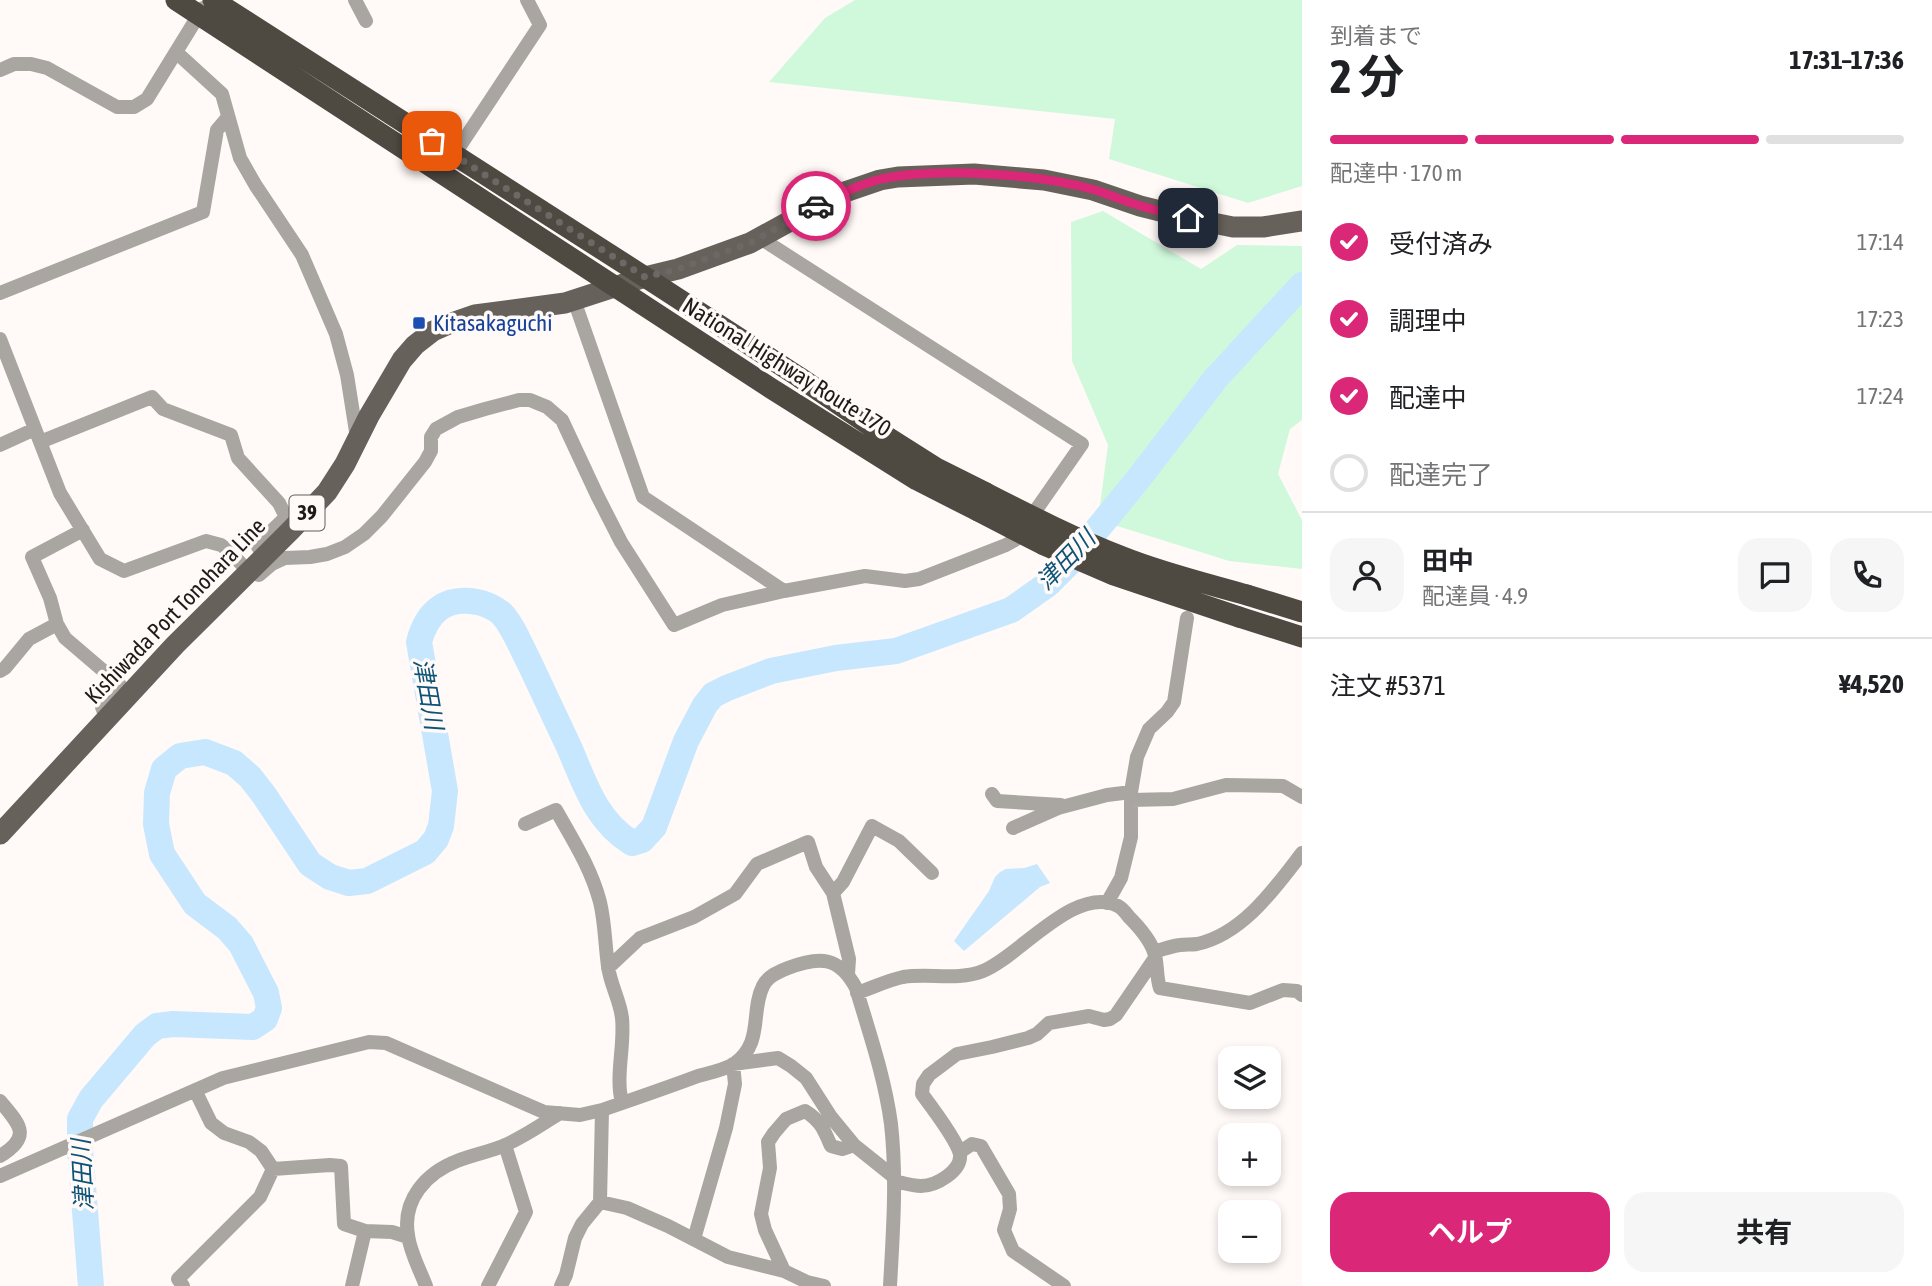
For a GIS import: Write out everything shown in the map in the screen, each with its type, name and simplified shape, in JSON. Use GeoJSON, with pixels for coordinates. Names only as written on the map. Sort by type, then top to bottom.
{"type":"FeatureCollection","features":[{"type":"Feature","properties":{"kind":"highway","name":"National Highway Route 170"},"geometry":{"type":"LineString","coordinates":[[176,0],[207,5],[454,155],[799,377],[938,469],[1042,544],[1114,575],[1302,637]]}},
{"type":"Feature","properties":{"kind":"highway","name":"National Highway Route 170"},"geometry":{"type":"LineString","coordinates":[[207,5],[615,288],[917,480],[1052,527],[1123,557],[1302,612]]}},
{"type":"Feature","properties":{"kind":"main road","name":"Kishiwada Port Tonohara Line"},"geometry":{"type":"LineString","coordinates":[[0,834],[175,645],[327,492],[402,360],[433,331],[475,316],[574,300],[715,257],[760,238],[839,194],[889,178],[974,174],[1044,180],[1093,190],[1188,218],[1233,227],[1263,227],[1302,221]]}},
{"type":"Feature","properties":{"kind":"street"},"geometry":{"type":"LineString","coordinates":[[355,0],[366,21]]}},
{"type":"Feature","properties":{"kind":"street"},"geometry":{"type":"LineString","coordinates":[[454,155],[540,25],[527,0]]}},
{"type":"Feature","properties":{"kind":"street"},"geometry":{"type":"LineString","coordinates":[[0,70],[14,64],[47,68],[117,107],[134,107],[147,99],[207,5]]}},
{"type":"Feature","properties":{"kind":"street"},"geometry":{"type":"LineString","coordinates":[[176,51],[222,93],[240,158],[302,255],[320,292],[336,334],[347,375],[358,439]]}},
{"type":"Feature","properties":{"kind":"street"},"geometry":{"type":"LineString","coordinates":[[0,293],[203,212],[217,130],[228,117]]}},
{"type":"Feature","properties":{"kind":"street"},"geometry":{"type":"LineString","coordinates":[[228,593],[241,591],[272,564],[285,558],[327,554],[345,547],[382,516],[425,462],[431,451],[431,437],[436,429],[458,417],[519,400],[530,400],[547,407],[562,420],[621,541],[674,625],[722,606],[784,591],[865,576],[905,581],[919,579],[1015,540],[1082,444],[760,238]]}},
{"type":"Feature","properties":{"kind":"street"},"geometry":{"type":"LineString","coordinates":[[574,300],[643,497],[784,591]]}},
{"type":"Feature","properties":{"kind":"street"},"geometry":{"type":"LineString","coordinates":[[0,339],[60,493],[100,559],[124,571],[206,541],[221,545],[249,572]]}},
{"type":"Feature","properties":{"kind":"street"},"geometry":{"type":"LineString","coordinates":[[0,445],[152,397],[163,409],[231,435],[238,458],[279,503],[286,517],[257,545],[264,557]]}},
{"type":"Feature","properties":{"kind":"street"},"geometry":{"type":"LineString","coordinates":[[83,530],[32,557],[50,598],[57,624],[65,638],[120,685],[102,707],[106,718]]}},
{"type":"Feature","properties":{"kind":"street"},"geometry":{"type":"LineString","coordinates":[[1107,902],[1121,878],[1131,837],[1131,796],[1137,757],[1149,729],[1174,702],[1186,618]]}},
{"type":"Feature","properties":{"kind":"street"},"geometry":{"type":"LineString","coordinates":[[0,671],[29,639],[57,624]]}},
{"type":"Feature","properties":{"kind":"street"},"geometry":{"type":"LineString","coordinates":[[1013,828],[1058,808],[1108,794],[1173,799],[1226,785],[1283,786],[1302,797]]}},
{"type":"Feature","properties":{"kind":"street"},"geometry":{"type":"LineString","coordinates":[[992,794],[997,801],[1066,806]]}},
{"type":"Feature","properties":{"kind":"street"},"geometry":{"type":"LineString","coordinates":[[525,824],[556,810],[582,855],[600,902],[608,968],[622,1020],[618,1089],[622,1103]]}},
{"type":"Feature","properties":{"kind":"street"},"geometry":{"type":"LineString","coordinates":[[833,893],[843,882],[872,826],[899,841],[932,873]]}},
{"type":"Feature","properties":{"kind":"street"},"geometry":{"type":"LineString","coordinates":[[608,968],[640,938],[694,917],[735,894],[757,864],[808,842],[816,867],[833,893],[849,959],[848,974],[857,993],[883,1083],[891,1124],[895,1210],[890,1286]]}},
{"type":"Feature","properties":{"kind":"street"},"geometry":{"type":"LineString","coordinates":[[0,1176],[223,1078],[369,1042],[386,1043],[544,1112],[580,1115],[602,1110],[733,1064],[778,1058],[806,1078],[831,1117],[854,1145],[894,1179],[922,1186],[933,1184],[954,1171],[960,1152],[922,1094],[923,1084],[929,1075],[957,1054],[1028,1038],[1049,1023],[1089,1016],[1110,1019],[1116,1015],[1155,955],[1179,945],[1196,944],[1227,931],[1270,894],[1302,853]]}},
{"type":"Feature","properties":{"kind":"street"},"geometry":{"type":"LineString","coordinates":[[857,993],[903,977],[979,973],[994,966],[1051,921],[1092,902],[1107,902],[1119,906],[1133,921],[1155,955],[1160,988],[1250,1003],[1283,990],[1297,991],[1302,995]]}},
{"type":"Feature","properties":{"kind":"street"},"geometry":{"type":"LineString","coordinates":[[694,1239],[726,1128],[735,1084],[733,1064],[752,1041],[757,1026],[757,1002],[764,984],[771,976],[811,960],[827,961],[848,974]]}},
{"type":"Feature","properties":{"kind":"street"},"geometry":{"type":"LineString","coordinates":[[195,1090],[211,1123],[224,1133],[249,1142],[261,1151],[273,1169]]}},
{"type":"Feature","properties":{"kind":"street"},"geometry":{"type":"LineString","coordinates":[[0,1101],[19,1124],[20,1137],[11,1149],[0,1156]]}},
{"type":"Feature","properties":{"kind":"street"},"geometry":{"type":"LineString","coordinates":[[561,1286],[575,1238],[582,1224],[600,1202],[602,1110]]}},
{"type":"Feature","properties":{"kind":"street"},"geometry":{"type":"LineString","coordinates":[[786,1277],[765,1230],[761,1214],[770,1168],[768,1142],[786,1119],[805,1111],[823,1127],[831,1146],[842,1149],[854,1145]]}},
{"type":"Feature","properties":{"kind":"street"},"geometry":{"type":"LineString","coordinates":[[426,1286],[408,1237],[407,1220],[411,1201],[420,1186],[436,1171],[455,1161],[523,1137],[560,1114]]}},
{"type":"Feature","properties":{"kind":"street"},"geometry":{"type":"LineString","coordinates":[[960,1152],[972,1144],[981,1146],[1009,1194],[1010,1209],[1004,1230],[1013,1251],[1064,1286]]}},
{"type":"Feature","properties":{"kind":"street"},"geometry":{"type":"LineString","coordinates":[[488,1286],[526,1212],[505,1145]]}},
{"type":"Feature","properties":{"kind":"street"},"geometry":{"type":"LineString","coordinates":[[273,1169],[330,1165],[341,1167],[344,1224],[365,1231],[392,1232],[408,1237]]}},
{"type":"Feature","properties":{"kind":"street"},"geometry":{"type":"LineString","coordinates":[[183,1286],[178,1279],[260,1197],[273,1169]]}},
{"type":"Feature","properties":{"kind":"street"},"geometry":{"type":"LineString","coordinates":[[600,1202],[627,1208],[728,1257],[786,1277],[824,1286]]}},
{"type":"Feature","properties":{"kind":"street"},"geometry":{"type":"LineString","coordinates":[[352,1286],[365,1231]]}},
{"type":"Feature","properties":{"kind":"green space"},"geometry":{"type":"Polygon","coordinates":[[[855,0],[1302,0],[1302,186],[1248,203],[1109,159],[1115,119],[769,82],[825,18],[855,0]]]}},
{"type":"Feature","properties":{"kind":"green space"},"geometry":{"type":"Polygon","coordinates":[[[1103,211],[1201,269],[1237,245],[1302,246],[1302,420],[1290,429],[1278,474],[1302,520],[1302,569],[1229,561],[1098,520],[1108,445],[1072,361],[1071,222],[1103,211]]]}},
{"type":"Feature","properties":{"kind":"water"},"geometry":{"type":"Polygon","coordinates":[[[1037,864],[1050,883],[1040,887],[964,951],[954,941],[989,891],[995,877],[1006,869],[1037,864]]]}},
{"type":"Feature","properties":{"kind":"waterway","name":"津田川"},"geometry":{"type":"LineString","coordinates":[[91,1286],[80,1149],[80,1119],[91,1099],[145,1035],[157,1026],[173,1024],[253,1027],[265,1019],[269,1008],[266,993],[241,944],[227,928],[195,904],[162,854],[156,824],[157,793],[164,769],[180,756],[205,752],[234,763],[264,795],[310,864],[330,877],[349,883],[367,881],[425,852],[436,839],[441,826],[445,791],[419,642],[427,622],[439,608],[456,601],[477,602],[501,613],[513,630],[600,813],[632,843],[642,840],[654,827],[686,741],[713,695],[771,671],[836,658],[896,651],[1011,610],[1048,584],[1073,559],[1216,378],[1302,285]]}},
{"type":"Feature","properties":{"kind":"way so far"},"geometry":{"type":"LineString","coordinates":[[432,141],[645,277],[678,269],[750,243],[816,206]]}},
{"type":"Feature","properties":{"kind":"place","name":"Kitasakaguchi"},"geometry":{"type":"Point","coordinates":[419,323]}},
{"type":"Feature","properties":{"kind":"route"},"geometry":{"type":"LineString","coordinates":[[816,206],[853,188],[880,180],[920,175],[974,174],[1044,180],[1093,190],[1188,218]]}}]}
